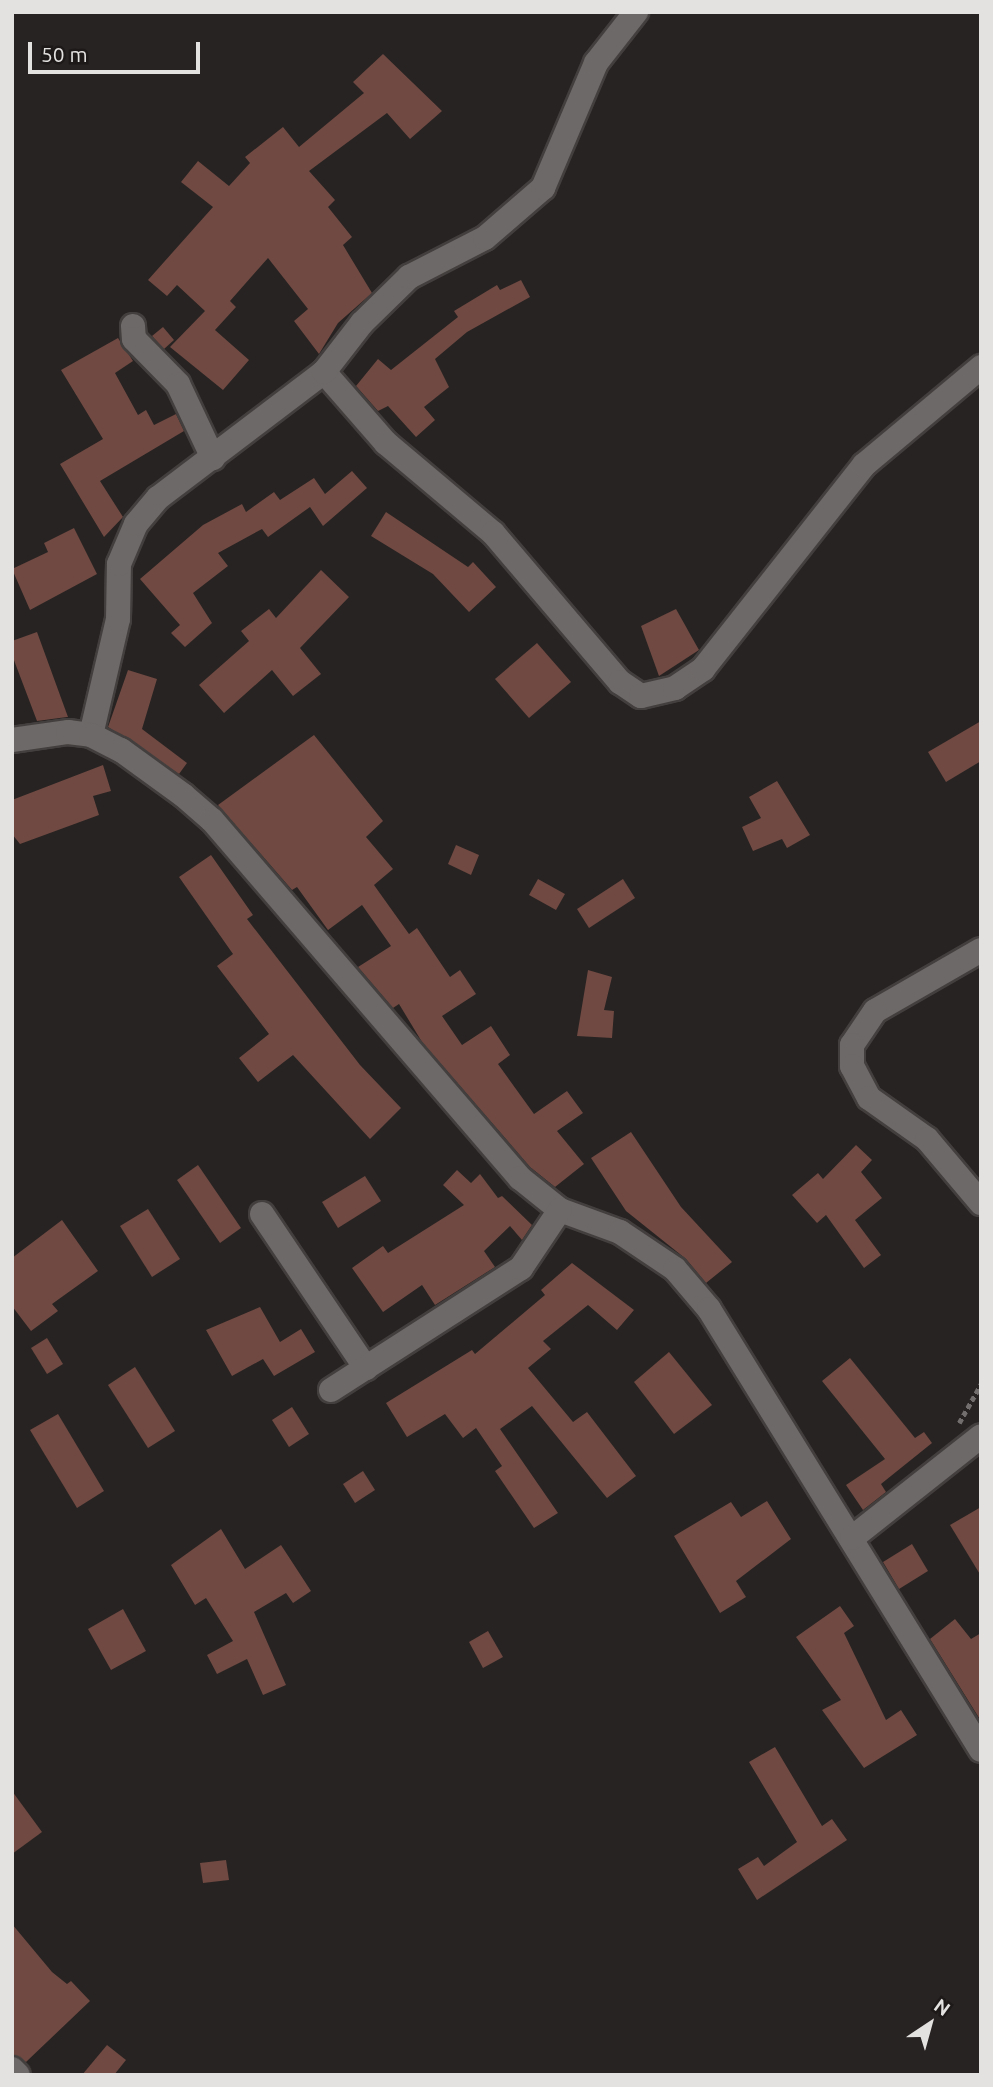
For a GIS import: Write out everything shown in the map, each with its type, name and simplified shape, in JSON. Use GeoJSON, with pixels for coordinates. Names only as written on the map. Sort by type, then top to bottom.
{"type":"FeatureCollection","features":[{"type":"Feature","properties":{"kind":"street"},"geometry":{"type":"LineString","coordinates":[[91,735],[118,619],[119,564],[136,524],[158,498],[324,372],[362,323],[409,277],[485,238],[543,188],[596,63],[636,12]]}},
{"type":"Feature","properties":{"kind":"street"},"geometry":{"type":"LineString","coordinates":[[133,326],[134,339],[178,384],[213,458]]}},
{"type":"Feature","properties":{"kind":"street"},"geometry":{"type":"LineString","coordinates":[[324,372],[386,443],[493,533],[620,682],[641,696],[675,688],[703,669],[864,465],[981,367]]}},
{"type":"Feature","properties":{"kind":"street"},"geometry":{"type":"LineString","coordinates":[[12,740],[68,732],[91,735],[121,750],[212,820],[422,1070],[520,1178],[560,1210],[620,1232],[676,1269],[709,1309],[981,1750]]}},
{"type":"Feature","properties":{"kind":"street"},"geometry":{"type":"LineString","coordinates":[[981,950],[875,1011],[852,1045],[852,1066],[869,1098],[927,1139],[981,1203]]}},
{"type":"Feature","properties":{"kind":"street"},"geometry":{"type":"LineString","coordinates":[[331,1390],[522,1268],[560,1210]]}},
{"type":"Feature","properties":{"kind":"street"},"geometry":{"type":"LineString","coordinates":[[262,1214],[366,1368]]}},
{"type":"Feature","properties":{"kind":"street"},"geometry":{"type":"LineString","coordinates":[[852,1538],[981,1436]]}},
{"type":"Feature","properties":{"kind":"street"},"geometry":{"type":"LineString","coordinates":[[12,2069],[18,2075]]}},
{"type":"Feature","properties":{"kind":"building"},"geometry":{"type":"Polygon","coordinates":[[[383,54],[442,111],[410,139],[387,113],[309,171],[335,200],[328,207],[352,237],[343,245],[372,293],[338,323],[319,354],[294,321],[308,309],[268,258],[230,301],[236,307],[215,330],[249,360],[223,390],[170,347],[205,311],[177,285],[167,296],[148,280],[213,207],[181,182],[198,161],[229,186],[250,163],[245,157],[283,127],[299,147],[364,93],[353,82],[383,54]]]}},
{"type":"Feature","properties":{"kind":"building"},"geometry":{"type":"Polygon","coordinates":[[[521,280],[530,297],[467,332],[435,359],[449,387],[424,407],[435,420],[416,437],[388,406],[378,411],[356,386],[378,359],[391,370],[458,317],[454,311],[497,285],[500,290],[521,280]]]}},
{"type":"Feature","properties":{"kind":"building"},"geometry":{"type":"Polygon","coordinates":[[[163,327],[174,340],[164,349],[152,336],[163,327]]]}},
{"type":"Feature","properties":{"kind":"building"},"geometry":{"type":"Polygon","coordinates":[[[118,338],[133,361],[115,373],[138,415],[146,410],[154,425],[176,414],[184,431],[100,481],[123,517],[104,537],[60,464],[103,439],[61,370],[118,338]]]}},
{"type":"Feature","properties":{"kind":"building"},"geometry":{"type":"Polygon","coordinates":[[[352,471],[367,488],[323,526],[310,507],[268,537],[262,529],[218,553],[228,566],[193,593],[212,623],[185,647],[171,633],[180,625],[140,579],[203,525],[242,504],[246,512],[274,492],[280,500],[314,478],[325,494],[352,471]]]}},
{"type":"Feature","properties":{"kind":"building"},"geometry":{"type":"Polygon","coordinates":[[[386,512],[468,567],[473,562],[496,587],[469,612],[433,574],[371,536],[386,512]]]}},
{"type":"Feature","properties":{"kind":"building"},"geometry":{"type":"Polygon","coordinates":[[[74,528],[97,574],[30,610],[12,569],[48,552],[44,543],[74,528]]]}},
{"type":"Feature","properties":{"kind":"building"},"geometry":{"type":"Polygon","coordinates":[[[321,570],[349,597],[300,648],[321,674],[293,696],[272,670],[224,713],[199,685],[249,641],[241,631],[269,609],[276,618],[321,570]]]}},
{"type":"Feature","properties":{"kind":"building"},"geometry":{"type":"Polygon","coordinates":[[[676,609],[699,650],[659,676],[641,626],[676,609]]]}},
{"type":"Feature","properties":{"kind":"building"},"geometry":{"type":"Polygon","coordinates":[[[37,632],[68,717],[37,721],[12,655],[12,641],[37,632]]]}},
{"type":"Feature","properties":{"kind":"building"},"geometry":{"type":"Polygon","coordinates":[[[537,643],[571,682],[529,718],[495,679],[537,643]]]}},
{"type":"Feature","properties":{"kind":"building"},"geometry":{"type":"Polygon","coordinates":[[[128,670],[157,679],[142,729],[187,763],[179,774],[108,727],[128,670]]]}},
{"type":"Feature","properties":{"kind":"building"},"geometry":{"type":"Polygon","coordinates":[[[981,721],[981,761],[946,782],[928,752],[981,721]]]}},
{"type":"Feature","properties":{"kind":"building"},"geometry":{"type":"Polygon","coordinates":[[[314,735],[383,821],[366,837],[393,869],[374,885],[409,934],[417,928],[450,977],[460,970],[476,994],[442,1016],[462,1045],[491,1026],[510,1055],[498,1064],[534,1114],[567,1091],[583,1113],[557,1131],[584,1164],[555,1187],[530,1167],[422,1042],[399,1004],[393,1008],[358,967],[391,946],[362,905],[328,930],[297,887],[292,890],[218,805],[314,735]]]}},
{"type":"Feature","properties":{"kind":"building"},"geometry":{"type":"Polygon","coordinates":[[[103,765],[111,791],[93,796],[99,815],[20,844],[12,834],[12,800],[103,765]]]}},
{"type":"Feature","properties":{"kind":"building"},"geometry":{"type":"Polygon","coordinates":[[[777,781],[810,835],[787,848],[782,839],[753,851],[742,827],[761,818],[749,797],[777,781]]]}},
{"type":"Feature","properties":{"kind":"building"},"geometry":{"type":"Polygon","coordinates":[[[456,845],[479,855],[471,875],[448,864],[456,845]]]}},
{"type":"Feature","properties":{"kind":"building"},"geometry":{"type":"Polygon","coordinates":[[[211,855],[253,915],[247,919],[360,1065],[401,1108],[370,1139],[293,1055],[258,1082],[239,1058],[269,1034],[217,966],[233,954],[179,877],[211,855]]]}},
{"type":"Feature","properties":{"kind":"building"},"geometry":{"type":"Polygon","coordinates":[[[538,879],[565,894],[556,910],[529,895],[538,879]]]}},
{"type":"Feature","properties":{"kind":"building"},"geometry":{"type":"Polygon","coordinates":[[[623,879],[635,898],[589,928],[577,909],[623,879]]]}},
{"type":"Feature","properties":{"kind":"building"},"geometry":{"type":"Polygon","coordinates":[[[588,970],[612,977],[604,1010],[614,1011],[612,1038],[577,1036],[588,970]]]}},
{"type":"Feature","properties":{"kind":"building"},"geometry":{"type":"Polygon","coordinates":[[[631,1132],[681,1207],[732,1262],[706,1283],[686,1259],[626,1211],[591,1158],[631,1132]]]}},
{"type":"Feature","properties":{"kind":"building"},"geometry":{"type":"Polygon","coordinates":[[[856,1145],[872,1160],[861,1172],[882,1198],[855,1220],[881,1255],[864,1268],[826,1215],[817,1223],[792,1195],[818,1173],[823,1179],[856,1145]]]}},
{"type":"Feature","properties":{"kind":"building"},"geometry":{"type":"Polygon","coordinates":[[[198,1165],[241,1228],[220,1243],[177,1180],[198,1165]]]}},
{"type":"Feature","properties":{"kind":"building"},"geometry":{"type":"Polygon","coordinates":[[[457,1170],[471,1183],[480,1174],[498,1198],[502,1196],[532,1225],[522,1240],[510,1226],[484,1251],[495,1267],[435,1305],[422,1285],[383,1312],[352,1268],[383,1246],[388,1253],[464,1205],[443,1185],[457,1170]]]}},
{"type":"Feature","properties":{"kind":"building"},"geometry":{"type":"Polygon","coordinates":[[[365,1176],[381,1201],[338,1228],[322,1202],[365,1176]]]}},
{"type":"Feature","properties":{"kind":"building"},"geometry":{"type":"Polygon","coordinates":[[[148,1209],[180,1259],[152,1277],[120,1226],[148,1209]]]}},
{"type":"Feature","properties":{"kind":"building"},"geometry":{"type":"Polygon","coordinates":[[[62,1220],[98,1271],[52,1304],[58,1311],[31,1331],[12,1306],[12,1258],[62,1220]]]}},
{"type":"Feature","properties":{"kind":"building"},"geometry":{"type":"Polygon","coordinates":[[[572,1263],[634,1310],[617,1330],[588,1305],[543,1341],[551,1349],[528,1368],[573,1422],[587,1412],[636,1476],[607,1498],[532,1406],[500,1429],[558,1513],[534,1528],[495,1471],[502,1466],[476,1428],[463,1438],[445,1414],[407,1437],[386,1403],[472,1350],[475,1354],[545,1295],[541,1290],[572,1263]]]}},
{"type":"Feature","properties":{"kind":"building"},"geometry":{"type":"Polygon","coordinates":[[[260,1307],[280,1342],[301,1329],[315,1352],[274,1376],[263,1359],[232,1376],[206,1330],[260,1307]]]}},
{"type":"Feature","properties":{"kind":"building"},"geometry":{"type":"Polygon","coordinates":[[[47,1338],[63,1364],[47,1374],[31,1348],[47,1338]]]}},
{"type":"Feature","properties":{"kind":"building"},"geometry":{"type":"Polygon","coordinates":[[[669,1352],[712,1405],[674,1434],[634,1382],[669,1352]]]}},
{"type":"Feature","properties":{"kind":"building"},"geometry":{"type":"Polygon","coordinates":[[[850,1358],[915,1438],[924,1432],[932,1443],[881,1484],[886,1492],[863,1510],[846,1485],[885,1459],[822,1381],[850,1358]]]}},
{"type":"Feature","properties":{"kind":"building"},"geometry":{"type":"Polygon","coordinates":[[[135,1367],[175,1431],[148,1448],[108,1385],[135,1367]]]}},
{"type":"Feature","properties":{"kind":"building"},"geometry":{"type":"Polygon","coordinates":[[[292,1407],[309,1434],[289,1447],[272,1420],[292,1407]]]}},
{"type":"Feature","properties":{"kind":"building"},"geometry":{"type":"Polygon","coordinates":[[[58,1414],[104,1491],[77,1508],[30,1430],[58,1414]]]}},
{"type":"Feature","properties":{"kind":"building"},"geometry":{"type":"Polygon","coordinates":[[[363,1471],[375,1490],[355,1503],[343,1484],[363,1471]]]}},
{"type":"Feature","properties":{"kind":"building"},"geometry":{"type":"Polygon","coordinates":[[[767,1501],[791,1539],[736,1581],[746,1597],[720,1613],[674,1536],[731,1502],[741,1517],[767,1501]]]}},
{"type":"Feature","properties":{"kind":"building"},"geometry":{"type":"Polygon","coordinates":[[[981,1507],[981,1576],[950,1525],[981,1507]]]}},
{"type":"Feature","properties":{"kind":"building"},"geometry":{"type":"Polygon","coordinates":[[[221,1529],[245,1569],[281,1545],[311,1591],[293,1603],[286,1593],[254,1612],[286,1685],[263,1695],[247,1659],[217,1674],[207,1655],[233,1641],[206,1598],[195,1605],[171,1565],[221,1529]]]}},
{"type":"Feature","properties":{"kind":"building"},"geometry":{"type":"Polygon","coordinates":[[[912,1544],[928,1571],[899,1589],[883,1562],[912,1544]]]}},
{"type":"Feature","properties":{"kind":"building"},"geometry":{"type":"Polygon","coordinates":[[[840,1606],[854,1626],[844,1633],[886,1720],[901,1710],[917,1735],[864,1768],[822,1710],[841,1700],[796,1637],[840,1606]]]}},
{"type":"Feature","properties":{"kind":"building"},"geometry":{"type":"Polygon","coordinates":[[[123,1609],[146,1651],[111,1670],[88,1629],[123,1609]]]}},
{"type":"Feature","properties":{"kind":"building"},"geometry":{"type":"Polygon","coordinates":[[[955,1619],[971,1639],[981,1633],[981,1721],[930,1639],[955,1619]]]}},
{"type":"Feature","properties":{"kind":"building"},"geometry":{"type":"Polygon","coordinates":[[[488,1631],[503,1657],[483,1668],[469,1642],[488,1631]]]}},
{"type":"Feature","properties":{"kind":"building"},"geometry":{"type":"Polygon","coordinates":[[[775,1747],[822,1826],[832,1819],[847,1840],[757,1900],[738,1869],[758,1857],[764,1866],[797,1842],[749,1762],[775,1747]]]}},
{"type":"Feature","properties":{"kind":"building"},"geometry":{"type":"Polygon","coordinates":[[[12,1791],[42,1832],[12,1854],[12,1791]]]}},
{"type":"Feature","properties":{"kind":"building"},"geometry":{"type":"Polygon","coordinates":[[[226,1860],[229,1880],[203,1883],[200,1863],[226,1860]]]}},
{"type":"Feature","properties":{"kind":"building"},"geometry":{"type":"Polygon","coordinates":[[[12,1924],[52,1972],[67,1984],[71,1981],[90,2001],[26,2062],[12,2055],[12,1924]]]}},
{"type":"Feature","properties":{"kind":"building"},"geometry":{"type":"Polygon","coordinates":[[[107,2045],[126,2060],[114,2075],[82,2075],[107,2045]]]}}]}
